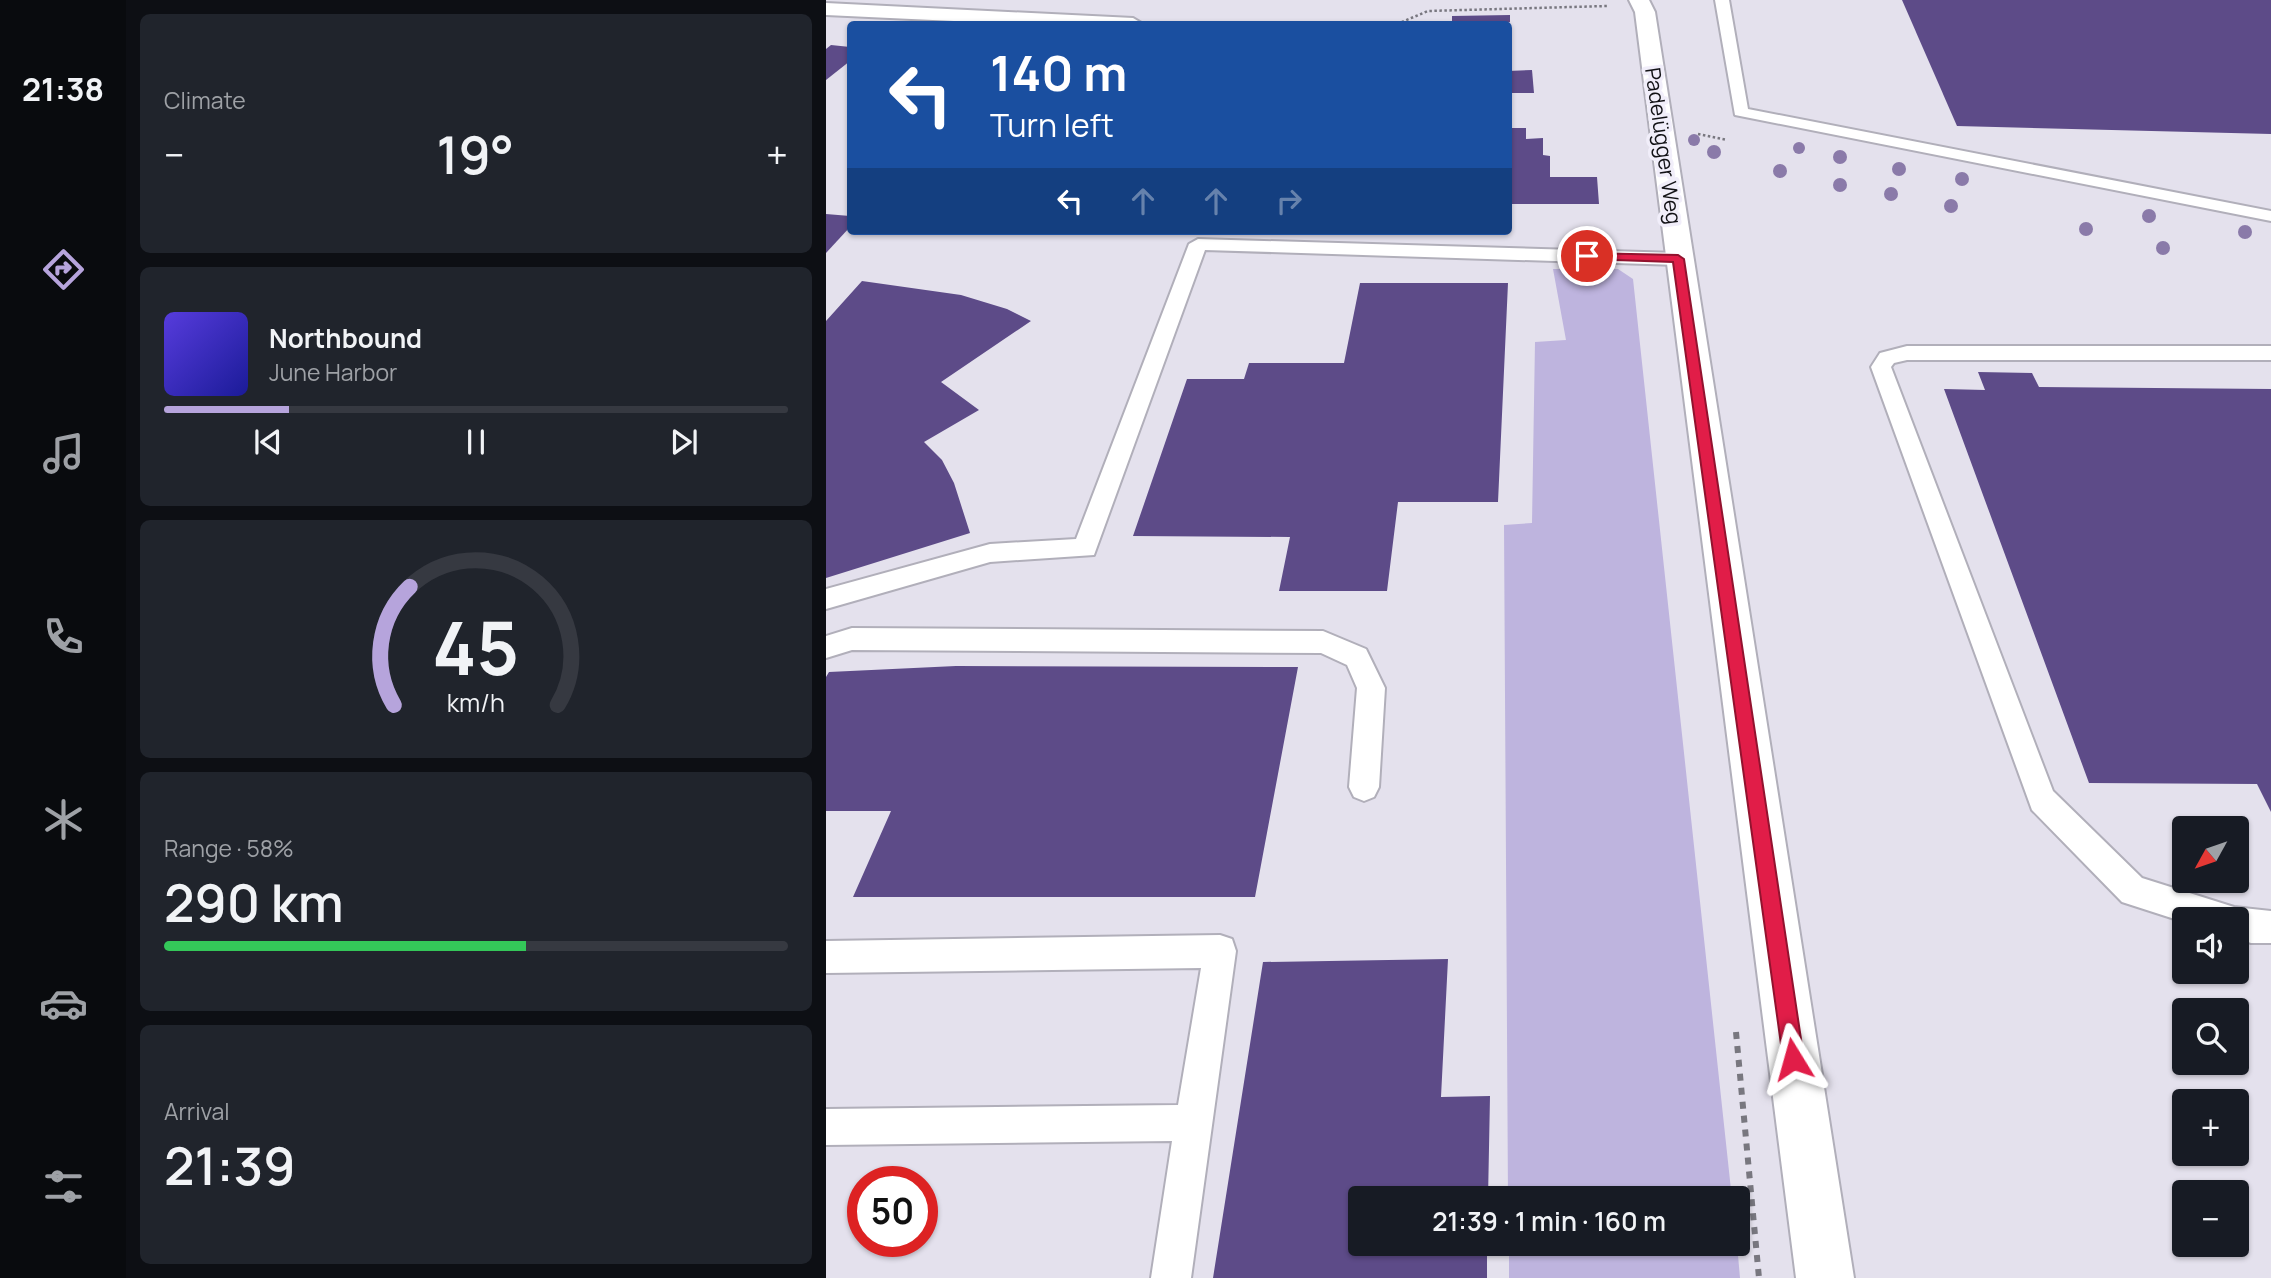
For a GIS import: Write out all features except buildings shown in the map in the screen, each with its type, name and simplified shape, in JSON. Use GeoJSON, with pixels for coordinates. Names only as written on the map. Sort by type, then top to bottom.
{"type":"FeatureCollection","features":[{"type":"Feature","properties":{"kind":"main road","name":"Padelügger Weg"},"geometry":{"type":"LineString","coordinates":[[1644,4],[1678,259],[1825,1278]]}},
{"type":"Feature","properties":{"kind":"main road"},"geometry":{"type":"LineString","coordinates":[[826,9],[1072,21]]}},
{"type":"Feature","properties":{"kind":"lane"},"geometry":{"type":"LineString","coordinates":[[1723,0],[1741,112],[2271,216]]}},
{"type":"Feature","properties":{"kind":"lane"},"geometry":{"type":"LineString","coordinates":[[826,599],[990,553],[1085,548],[1198,244],[1678,259]]}},
{"type":"Feature","properties":{"kind":"lane"},"geometry":{"type":"LineString","coordinates":[[2186,907],[2133,891],[2042,800],[1881,367],[1887,358],[1907,353],[2271,353]]}},
{"type":"Feature","properties":{"kind":"lane"},"geometry":{"type":"LineString","coordinates":[[826,647],[852,639],[1323,642],[1357,657],[1371,688],[1364,787]]}},
{"type":"Feature","properties":{"kind":"lane"},"geometry":{"type":"LineString","coordinates":[[2249,926],[2271,927]]}},
{"type":"Feature","properties":{"kind":"lane"},"geometry":{"type":"LineString","coordinates":[[826,957],[1220,951],[1171,1278]]}},
{"type":"Feature","properties":{"kind":"lane"},"geometry":{"type":"LineString","coordinates":[[826,1127],[1193,1123]]}},
{"type":"Feature","properties":{"kind":"path"},"geometry":{"type":"LineString","coordinates":[[1404,21],[1428,11],[1608,6]]}},
{"type":"Feature","properties":{"kind":"shaded area"},"geometry":{"type":"Polygon","coordinates":[[[1553,269],[1618,269],[1633,279],[1731,1186],[1508,1186],[1504,525],[1532,523],[1535,342],[1566,340],[1553,269]]]}},
{"type":"Feature","properties":{"kind":"shaded area"},"geometry":{"type":"Polygon","coordinates":[[[1509,1256],[1738,1256],[1740,1278],[1509,1278],[1509,1256]]]}},
{"type":"Feature","properties":{"kind":"route"},"geometry":{"type":"LineString","coordinates":[[1587,256],[1678,259],[1793,1059]]}}]}
